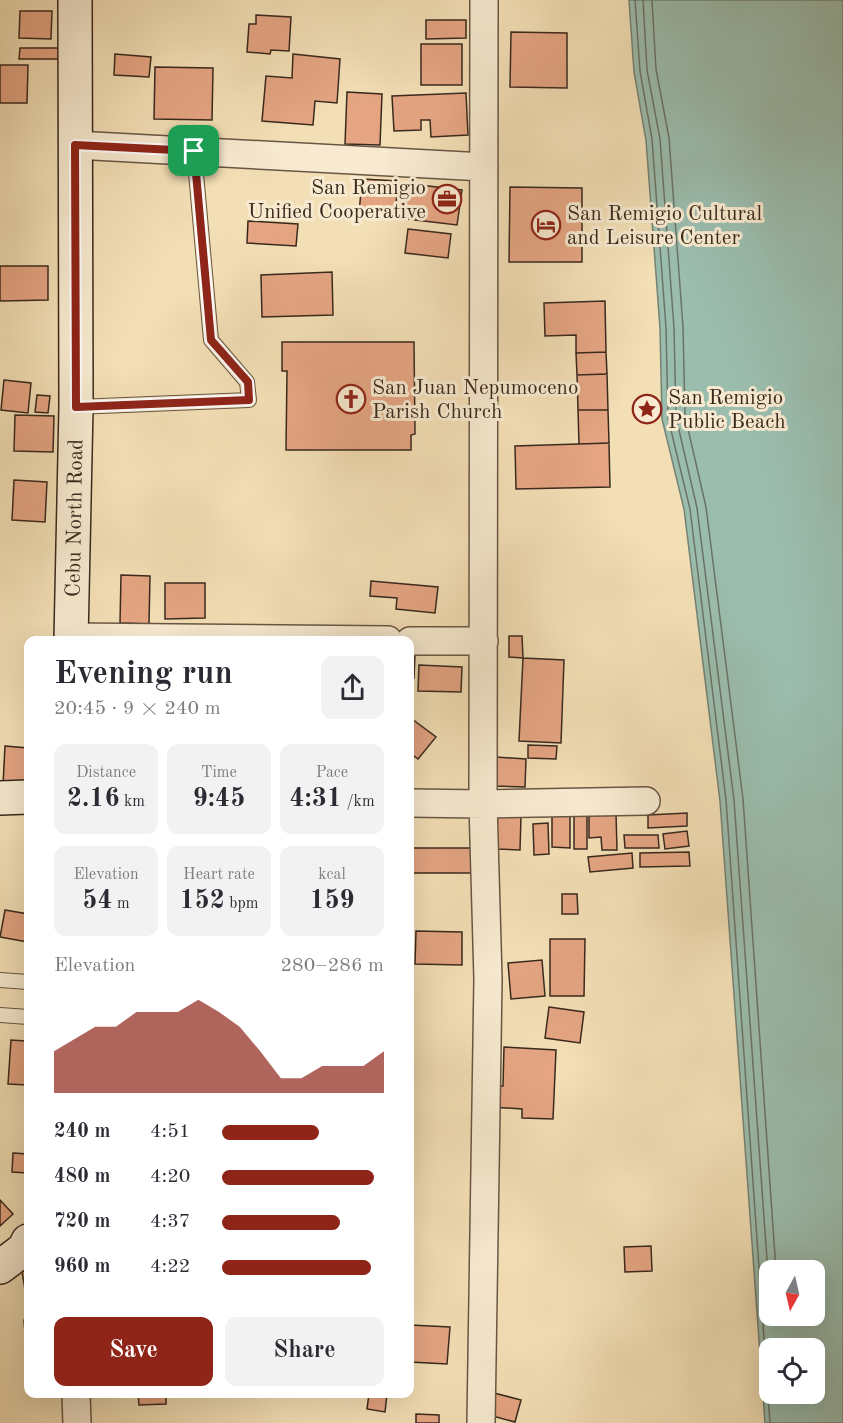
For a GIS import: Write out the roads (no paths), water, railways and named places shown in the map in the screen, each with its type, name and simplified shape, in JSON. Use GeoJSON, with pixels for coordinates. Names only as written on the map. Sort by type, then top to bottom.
{"type":"FeatureCollection","features":[{"type":"Feature","properties":{"kind":"main road","name":"Cebu North Road"},"geometry":{"type":"LineString","coordinates":[[71,636],[76,407],[75,0]]}},
{"type":"Feature","properties":{"kind":"main road"},"geometry":{"type":"LineString","coordinates":[[0,798],[24,797]]}},
{"type":"Feature","properties":{"kind":"main road"},"geometry":{"type":"LineString","coordinates":[[0,1267],[24,1249]]}},
{"type":"Feature","properties":{"kind":"street"},"geometry":{"type":"LineString","coordinates":[[481,1423],[488,979],[483,804],[484,0]]}},
{"type":"Feature","properties":{"kind":"street"},"geometry":{"type":"LineString","coordinates":[[75,145],[484,167]]}},
{"type":"Feature","properties":{"kind":"street"},"geometry":{"type":"LineString","coordinates":[[414,641],[484,642]]}},
{"type":"Feature","properties":{"kind":"street"},"geometry":{"type":"LineString","coordinates":[[414,803],[646,801]]}},
{"type":"Feature","properties":{"kind":"street"},"geometry":{"type":"LineString","coordinates":[[76,1398],[77,1423]]}},
{"type":"Feature","properties":{"kind":"lane"},"geometry":{"type":"LineString","coordinates":[[76,407],[249,400],[248,382],[211,340],[194,151]]}},
{"type":"Feature","properties":{"kind":"lane"},"geometry":{"type":"LineString","coordinates":[[0,980],[24,982]]}},
{"type":"Feature","properties":{"kind":"lane"},"geometry":{"type":"LineString","coordinates":[[0,1015],[24,1017]]}},
{"type":"Feature","properties":{"kind":"water"},"geometry":{"type":"Polygon","coordinates":[[[629,0],[843,0],[843,1423],[765,1423],[764,1404],[825,1404],[825,1338],[759,1338],[759,1340],[720,801],[684,509],[662,419],[660,328],[646,140],[634,72],[629,0]]]}},
{"type":"Feature","properties":{"kind":"place","name":"San Remigio Unified Cooperative"},"geometry":{"type":"Point","coordinates":[447,199]}},
{"type":"Feature","properties":{"kind":"place","name":"San Remigio Cultural and Leisure Center"},"geometry":{"type":"Point","coordinates":[546,225]}},
{"type":"Feature","properties":{"kind":"place","name":"San Juan Nepumoceno Parish Church"},"geometry":{"type":"Point","coordinates":[351,399]}},
{"type":"Feature","properties":{"kind":"place","name":"San Remigio Public Beach"},"geometry":{"type":"Point","coordinates":[647,409]}}]}
